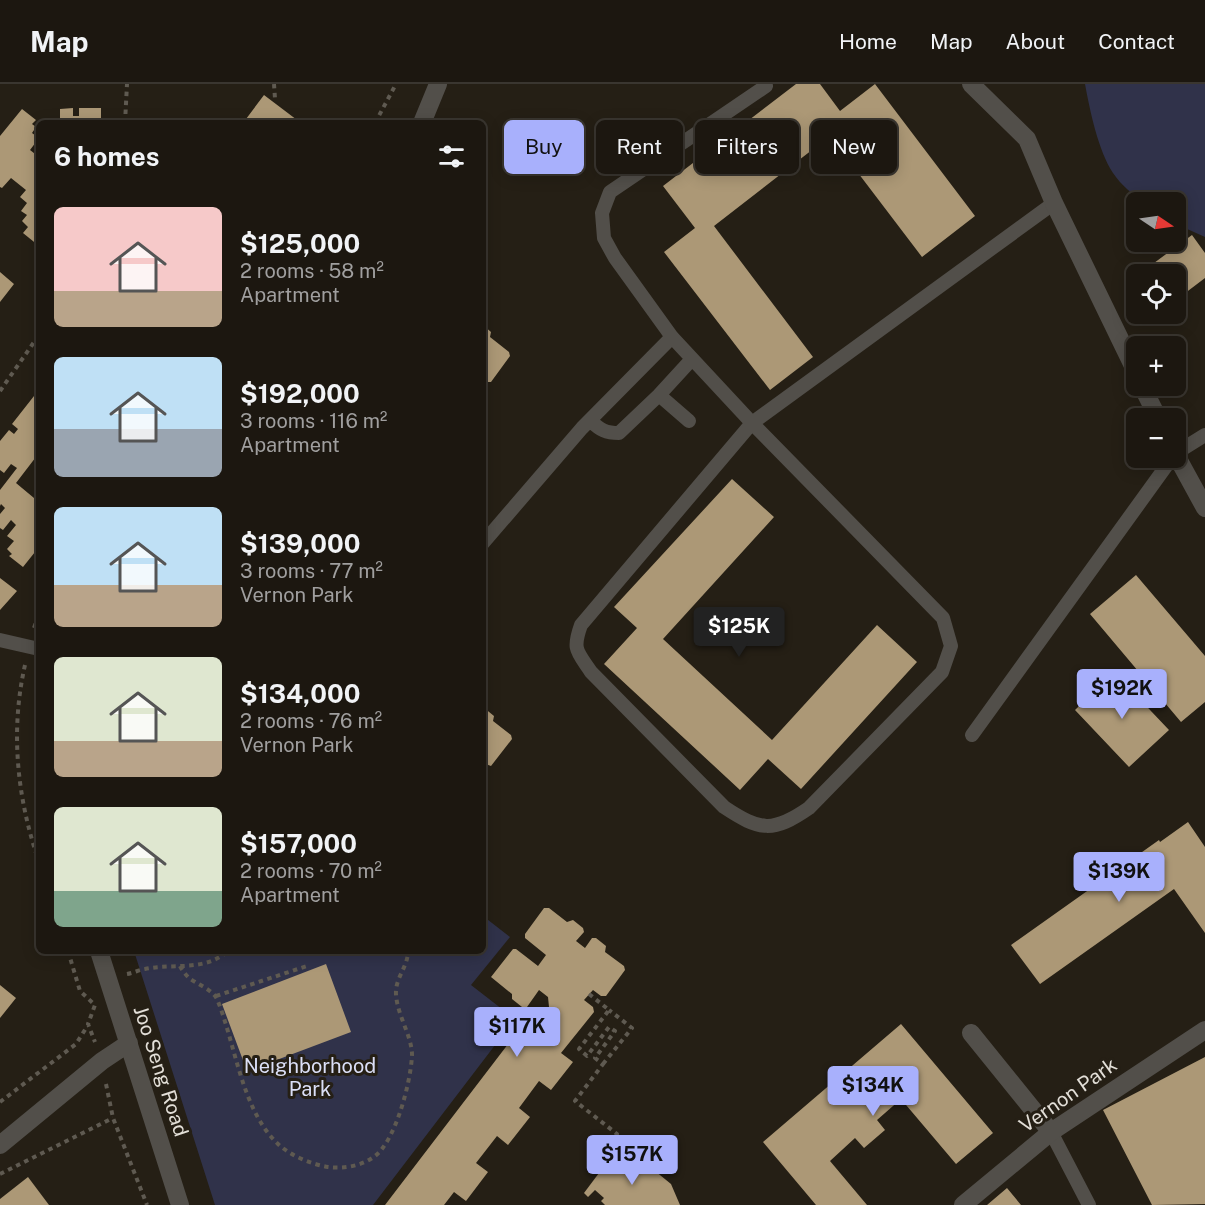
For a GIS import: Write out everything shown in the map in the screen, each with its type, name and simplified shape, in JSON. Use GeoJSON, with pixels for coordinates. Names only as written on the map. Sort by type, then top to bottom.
{"type":"FeatureCollection","features":[{"type":"Feature","properties":{"kind":"street"},"geometry":{"type":"LineString","coordinates":[[423,120],[438,84]]}},
{"type":"Feature","properties":{"kind":"street"},"geometry":{"type":"LineString","coordinates":[[971,84],[1027,139],[1054,203],[1126,351]]}},
{"type":"Feature","properties":{"kind":"street"},"geometry":{"type":"LineString","coordinates":[[1182,468],[1205,508]]}},
{"type":"Feature","properties":{"kind":"street","name":"Joo Seng Road"},"geometry":{"type":"LineString","coordinates":[[100,954],[180,1205]]}},
{"type":"Feature","properties":{"kind":"street","name":"Vernon Park"},"geometry":{"type":"LineString","coordinates":[[963,1205],[1051,1132],[1205,1030]]}},
{"type":"Feature","properties":{"kind":"street"},"geometry":{"type":"LineString","coordinates":[[971,1033],[1051,1132]]}},
{"type":"Feature","properties":{"kind":"street"},"geometry":{"type":"LineString","coordinates":[[0,1145],[102,1061],[129,1043]]}},
{"type":"Feature","properties":{"kind":"lane"},"geometry":{"type":"LineString","coordinates":[[766,86],[610,192],[602,213],[604,238],[615,258],[672,337],[752,423],[943,618],[951,646],[942,672],[809,808],[788,822],[769,827],[746,822],[724,807],[591,672],[579,654],[575,642],[581,625],[752,423],[1054,203]]}},
{"type":"Feature","properties":{"kind":"lane"},"geometry":{"type":"LineString","coordinates":[[486,540],[582,428],[672,337]]}},
{"type":"Feature","properties":{"kind":"lane"},"geometry":{"type":"LineString","coordinates":[[591,421],[599,429],[619,433],[692,359]]}},
{"type":"Feature","properties":{"kind":"lane"},"geometry":{"type":"LineString","coordinates":[[659,395],[689,421]]}},
{"type":"Feature","properties":{"kind":"lane"},"geometry":{"type":"LineString","coordinates":[[1186,448],[1205,435]]}},
{"type":"Feature","properties":{"kind":"lane"},"geometry":{"type":"LineString","coordinates":[[972,735],[1166,468]]}},
{"type":"Feature","properties":{"kind":"lane"},"geometry":{"type":"LineString","coordinates":[[0,639],[34,647]]}},
{"type":"Feature","properties":{"kind":"lane"},"geometry":{"type":"LineString","coordinates":[[1051,1132],[1089,1205]]}},
{"type":"Feature","properties":{"kind":"path"},"geometry":{"type":"LineString","coordinates":[[125,120],[126,84]]}},
{"type":"Feature","properties":{"kind":"path"},"geometry":{"type":"LineString","coordinates":[[274,84],[275,99]]}},
{"type":"Feature","properties":{"kind":"path"},"geometry":{"type":"LineString","coordinates":[[377,120],[396,84]]}},
{"type":"Feature","properties":{"kind":"path"},"geometry":{"type":"LineString","coordinates":[[0,391],[36,339]]}},
{"type":"Feature","properties":{"kind":"path"},"geometry":{"type":"LineString","coordinates":[[34,647],[19,695],[17,733],[22,801],[36,851]]}},
{"type":"Feature","properties":{"kind":"path"},"geometry":{"type":"LineString","coordinates":[[137,972],[146,969],[203,964],[224,954]]}},
{"type":"Feature","properties":{"kind":"path"},"geometry":{"type":"LineString","coordinates":[[180,966],[187,976],[216,996],[252,1105],[279,1144],[296,1156],[318,1165],[340,1168],[361,1163],[377,1155],[393,1130],[409,1083],[412,1052],[397,1005],[396,991],[398,981],[406,968],[408,954]]}},
{"type":"Feature","properties":{"kind":"path"},"geometry":{"type":"LineString","coordinates":[[216,996],[307,966]]}},
{"type":"Feature","properties":{"kind":"path"},"geometry":{"type":"LineString","coordinates":[[589,994],[632,1028],[575,1101],[617,1134],[599,1158],[606,1164]]}},
{"type":"Feature","properties":{"kind":"path"},"geometry":{"type":"LineString","coordinates":[[603,1064],[595,1058],[615,1031],[609,1027],[587,1056],[579,1049],[609,1010]]}},
{"type":"Feature","properties":{"kind":"path"},"geometry":{"type":"LineString","coordinates":[[0,1102],[76,1044],[88,1024]]}},
{"type":"Feature","properties":{"kind":"path"},"geometry":{"type":"LineString","coordinates":[[0,1174],[113,1118]]}},
{"type":"Feature","properties":{"kind":"green space"},"geometry":{"type":"Polygon","coordinates":[[[1085,84],[1205,84],[1205,237],[1186,228],[1186,192],[1131,192],[1127,189],[1108,164],[1092,118],[1085,84]]]}},
{"type":"Feature","properties":{"kind":"green space","name":"Neighborhood Park"},"geometry":{"type":"Polygon","coordinates":[[[486,918],[510,937],[471,985],[515,1019],[373,1205],[215,1205],[135,954],[486,954],[486,918]]]}},
{"type":"Feature","properties":{"kind":"building"},"geometry":{"type":"Polygon","coordinates":[[[796,84],[820,84],[840,111],[875,84],[975,216],[922,257],[859,174],[897,174],[897,120],[811,120],[811,151],[799,160],[799,120],[749,120],[796,84]]]}},
{"type":"Feature","properties":{"kind":"building"},"geometry":{"type":"Polygon","coordinates":[[[264,95],[297,120],[245,120],[264,95]]]}},
{"type":"Feature","properties":{"kind":"building"},"geometry":{"type":"Polygon","coordinates":[[[73,108],[73,116],[79,116],[79,108],[101,108],[101,120],[60,120],[60,109],[73,108]]]}},
{"type":"Feature","properties":{"kind":"building"},"geometry":{"type":"Polygon","coordinates":[[[22,109],[36,120],[32,124],[36,127],[32,133],[36,136],[36,142],[30,150],[36,155],[36,244],[23,233],[28,227],[22,221],[27,215],[21,211],[27,203],[20,197],[26,190],[11,178],[2,188],[0,187],[0,136],[22,109]]]}},
{"type":"Feature","properties":{"kind":"building"},"geometry":{"type":"Polygon","coordinates":[[[695,161],[695,174],[781,174],[714,226],[813,357],[770,390],[664,252],[695,228],[663,186],[679,174],[683,174],[683,171],[695,161]]]}},
{"type":"Feature","properties":{"kind":"building"},"geometry":{"type":"Polygon","coordinates":[[[1192,235],[1205,253],[1205,278],[1186,292],[1186,264],[1154,263],[1169,252],[1186,252],[1186,239],[1192,235]]]}},
{"type":"Feature","properties":{"kind":"building"},"geometry":{"type":"Polygon","coordinates":[[[0,272],[14,284],[0,302],[0,272]]]}},
{"type":"Feature","properties":{"kind":"building"},"geometry":{"type":"Polygon","coordinates":[[[486,328],[491,332],[490,337],[509,352],[510,356],[491,382],[486,382],[486,328]]]}},
{"type":"Feature","properties":{"kind":"building"},"geometry":{"type":"Polygon","coordinates":[[[34,396],[36,398],[36,457],[16,483],[34,498],[36,495],[36,551],[23,567],[9,556],[12,554],[7,549],[14,541],[7,536],[16,525],[11,520],[3,530],[0,528],[0,514],[5,508],[1,504],[0,506],[0,490],[17,468],[11,464],[4,473],[0,470],[0,441],[9,430],[14,434],[18,429],[12,424],[34,396]]]}},
{"type":"Feature","properties":{"kind":"building"},"geometry":{"type":"Polygon","coordinates":[[[732,479],[774,517],[663,639],[772,740],[877,625],[917,662],[801,789],[768,759],[740,790],[604,664],[637,628],[614,607],[732,479]]]}},
{"type":"Feature","properties":{"kind":"building"},"geometry":{"type":"Polygon","coordinates":[[[1136,575],[1205,656],[1205,702],[1181,722],[1090,614],[1136,575]]]}},
{"type":"Feature","properties":{"kind":"building"},"geometry":{"type":"Polygon","coordinates":[[[0,578],[17,591],[0,610],[0,578]]]}},
{"type":"Feature","properties":{"kind":"building"},"geometry":{"type":"Polygon","coordinates":[[[1114,672],[1169,730],[1129,767],[1075,710],[1114,672]]]}},
{"type":"Feature","properties":{"kind":"building"},"geometry":{"type":"Polygon","coordinates":[[[486,709],[494,716],[493,721],[511,735],[512,739],[491,766],[486,764],[486,709]]]}},
{"type":"Feature","properties":{"kind":"building"},"geometry":{"type":"Polygon","coordinates":[[[1188,822],[1205,847],[1205,933],[1174,889],[1040,984],[1011,945],[1188,822]]]}},
{"type":"Feature","properties":{"kind":"building"},"geometry":{"type":"Polygon","coordinates":[[[544,908],[549,908],[567,922],[573,920],[583,928],[584,932],[576,941],[585,948],[592,938],[596,938],[606,946],[605,952],[624,966],[625,970],[606,996],[601,996],[593,990],[584,1000],[593,1007],[594,1012],[561,1053],[573,1062],[551,1090],[539,1081],[519,1108],[530,1117],[508,1145],[497,1136],[476,1163],[488,1172],[466,1201],[454,1192],[444,1205],[385,1205],[534,1010],[542,1016],[549,1007],[548,997],[539,990],[527,1007],[522,1007],[512,999],[512,994],[491,977],[513,949],[538,966],[546,955],[525,938],[525,934],[544,908]]]}},
{"type":"Feature","properties":{"kind":"building"},"geometry":{"type":"Polygon","coordinates":[[[326,964],[351,1032],[247,1071],[222,1004],[326,964]]]}},
{"type":"Feature","properties":{"kind":"building"},"geometry":{"type":"Polygon","coordinates":[[[0,985],[16,998],[0,1018],[0,985]]]}},
{"type":"Feature","properties":{"kind":"building"},"geometry":{"type":"Polygon","coordinates":[[[901,1024],[993,1133],[956,1164],[901,1099],[877,1120],[885,1130],[864,1148],[855,1138],[830,1161],[867,1205],[816,1205],[763,1142],[901,1024]]]}},
{"type":"Feature","properties":{"kind":"building"},"geometry":{"type":"Polygon","coordinates":[[[1205,1057],[1205,1204],[1152,1205],[1103,1110],[1205,1057]]]}},
{"type":"Feature","properties":{"kind":"building"},"geometry":{"type":"Polygon","coordinates":[[[611,1157],[624,1166],[630,1158],[640,1166],[644,1162],[671,1184],[680,1205],[605,1205],[601,1201],[604,1198],[595,1190],[588,1197],[584,1193],[611,1157]]]}},
{"type":"Feature","properties":{"kind":"building"},"geometry":{"type":"Polygon","coordinates":[[[28,1177],[49,1205],[0,1205],[0,1199],[28,1177]]]}},
{"type":"Feature","properties":{"kind":"building"},"geometry":{"type":"Polygon","coordinates":[[[1007,1188],[1021,1205],[987,1205],[1007,1188]]]}}]}
